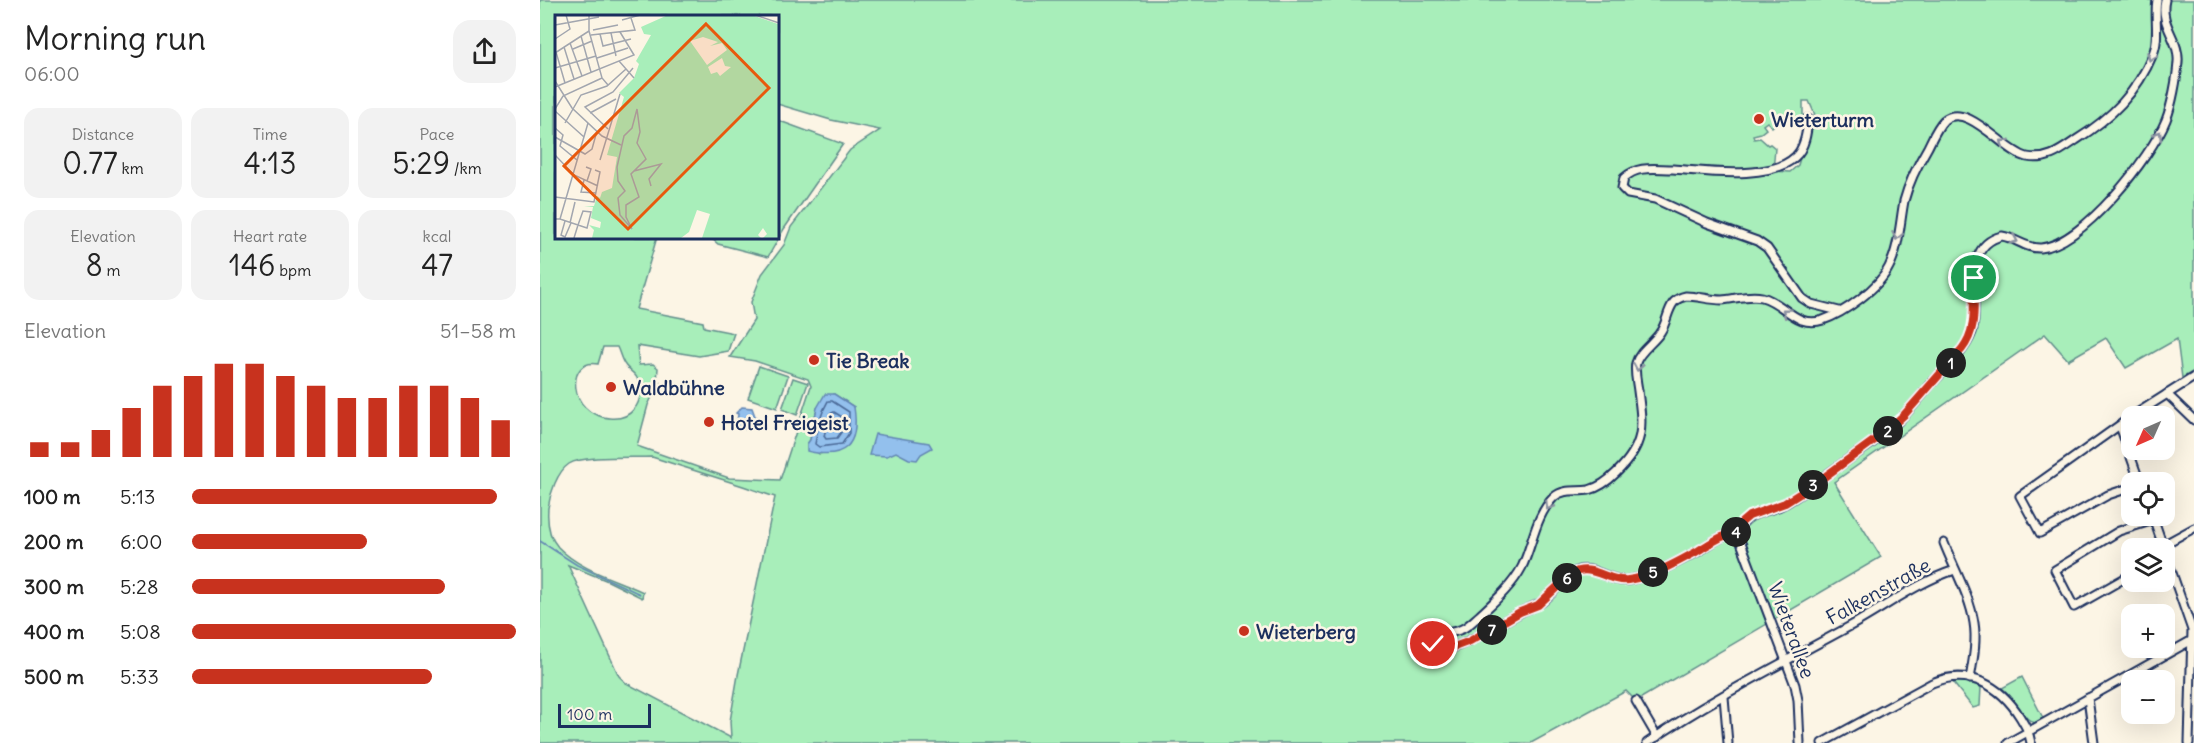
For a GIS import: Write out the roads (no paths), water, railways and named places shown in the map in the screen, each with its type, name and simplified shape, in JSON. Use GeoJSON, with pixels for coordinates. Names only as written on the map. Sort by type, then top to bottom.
{"type":"FeatureCollection","features":[{"type":"Feature","properties":{"kind":"street"},"geometry":{"type":"LineString","coordinates":[[2157,0],[2155,49],[2138,83],[2108,118],[2055,154],[2041,158],[2023,156],[1971,120],[1958,116],[1944,120],[1911,180],[1889,269],[1872,289],[1839,311],[1823,320],[1808,322],[1794,318],[1777,304],[1761,297],[1719,300],[1685,296],[1676,300],[1670,307],[1661,332],[1636,363],[1642,427],[1640,442],[1634,452],[1616,473],[1599,486],[1563,492],[1556,496],[1549,504],[1531,538],[1521,569],[1509,586],[1473,622],[1440,636],[1434,642],[1434,646],[1439,651],[1446,650],[1483,635],[1520,612],[1538,605],[1577,570],[1591,571],[1617,580],[1632,580],[1673,564],[1724,535],[1737,532],[1742,522],[1749,516],[1785,503],[1883,434],[1904,415],[1965,345],[1971,334],[1974,316],[1974,272],[1979,255],[1988,243],[2002,236],[2035,248],[2063,241],[2086,225],[2130,177],[2161,130],[2169,113],[2178,57],[2165,19],[2165,0]]}},
{"type":"Feature","properties":{"kind":"street"},"geometry":{"type":"LineString","coordinates":[[1808,119],[1806,136],[1799,152],[1792,159],[1773,169],[1722,172],[1638,169],[1624,178],[1622,188],[1628,194],[1654,199],[1707,223],[1757,241],[1767,248],[1802,298],[1811,304],[1839,311]]}},
{"type":"Feature","properties":{"kind":"street"},"geometry":{"type":"LineString","coordinates":[[2121,491],[2108,495],[2040,533],[2020,496],[2131,417],[2194,377]]}},
{"type":"Feature","properties":{"kind":"street"},"geometry":{"type":"LineString","coordinates":[[2167,394],[2194,420]]}},
{"type":"Feature","properties":{"kind":"street"},"geometry":{"type":"LineString","coordinates":[[2120,426],[2136,472]]}},
{"type":"Feature","properties":{"kind":"street"},"geometry":{"type":"LineString","coordinates":[[2121,580],[2074,607],[2055,570],[2119,531],[2132,526]]}},
{"type":"Feature","properties":{"kind":"street"},"geometry":{"type":"LineString","coordinates":[[2175,541],[2194,528]]}},
{"type":"Feature","properties":{"kind":"street","name":"Wieterallee"},"geometry":{"type":"LineString","coordinates":[[1737,532],[1798,695],[1800,743]]}},
{"type":"Feature","properties":{"kind":"street"},"geometry":{"type":"LineString","coordinates":[[1944,543],[1974,624],[1970,679]]}},
{"type":"Feature","properties":{"kind":"street","name":"Falkenstraße"},"geometry":{"type":"LineString","coordinates":[[1647,743],[1786,661],[1955,570]]}},
{"type":"Feature","properties":{"kind":"street"},"geometry":{"type":"LineString","coordinates":[[2175,584],[2192,630],[2193,639],[2189,743]]}},
{"type":"Feature","properties":{"kind":"street"},"geometry":{"type":"LineString","coordinates":[[2008,743],[2193,639]]}},
{"type":"Feature","properties":{"kind":"street"},"geometry":{"type":"LineString","coordinates":[[1822,743],[1939,680],[1951,677],[1970,679],[2003,694],[2029,731],[2031,743]]}},
{"type":"Feature","properties":{"kind":"street"},"geometry":{"type":"LineString","coordinates":[[1724,697],[1728,743]]}},
{"type":"Feature","properties":{"kind":"street"},"geometry":{"type":"LineString","coordinates":[[2088,698],[2094,743]]}},
{"type":"Feature","properties":{"kind":"street"},"geometry":{"type":"LineString","coordinates":[[1636,702],[1657,737]]}},
{"type":"Feature","properties":{"kind":"water"},"geometry":{"type":"Polygon","coordinates":[[[825,394],[834,394],[854,407],[852,440],[840,451],[820,453],[807,451],[817,408],[825,394]]]}},
{"type":"Feature","properties":{"kind":"water"},"geometry":{"type":"Polygon","coordinates":[[[742,407],[752,408],[755,416],[761,422],[759,428],[748,430],[738,428],[735,423],[738,414],[736,413],[742,407]]]}},
{"type":"Feature","properties":{"kind":"water"},"geometry":{"type":"Polygon","coordinates":[[[875,434],[929,443],[932,448],[921,454],[917,460],[909,459],[896,452],[887,456],[869,455],[875,434]]]}},
{"type":"Feature","properties":{"kind":"waterway"},"geometry":{"type":"LineString","coordinates":[[540,541],[577,565],[640,594]]}},
{"type":"Feature","properties":{"kind":"place","name":"Wieterturm"},"geometry":{"type":"Point","coordinates":[1759,119]}},
{"type":"Feature","properties":{"kind":"place","name":"Tie Break"},"geometry":{"type":"Point","coordinates":[814,360]}},
{"type":"Feature","properties":{"kind":"place","name":"Waldbühne"},"geometry":{"type":"Point","coordinates":[611,387]}},
{"type":"Feature","properties":{"kind":"place","name":"Hotel Freigeist"},"geometry":{"type":"Point","coordinates":[709,422]}},
{"type":"Feature","properties":{"kind":"place","name":"Wieterberg"},"geometry":{"type":"Point","coordinates":[1244,631]}}]}
